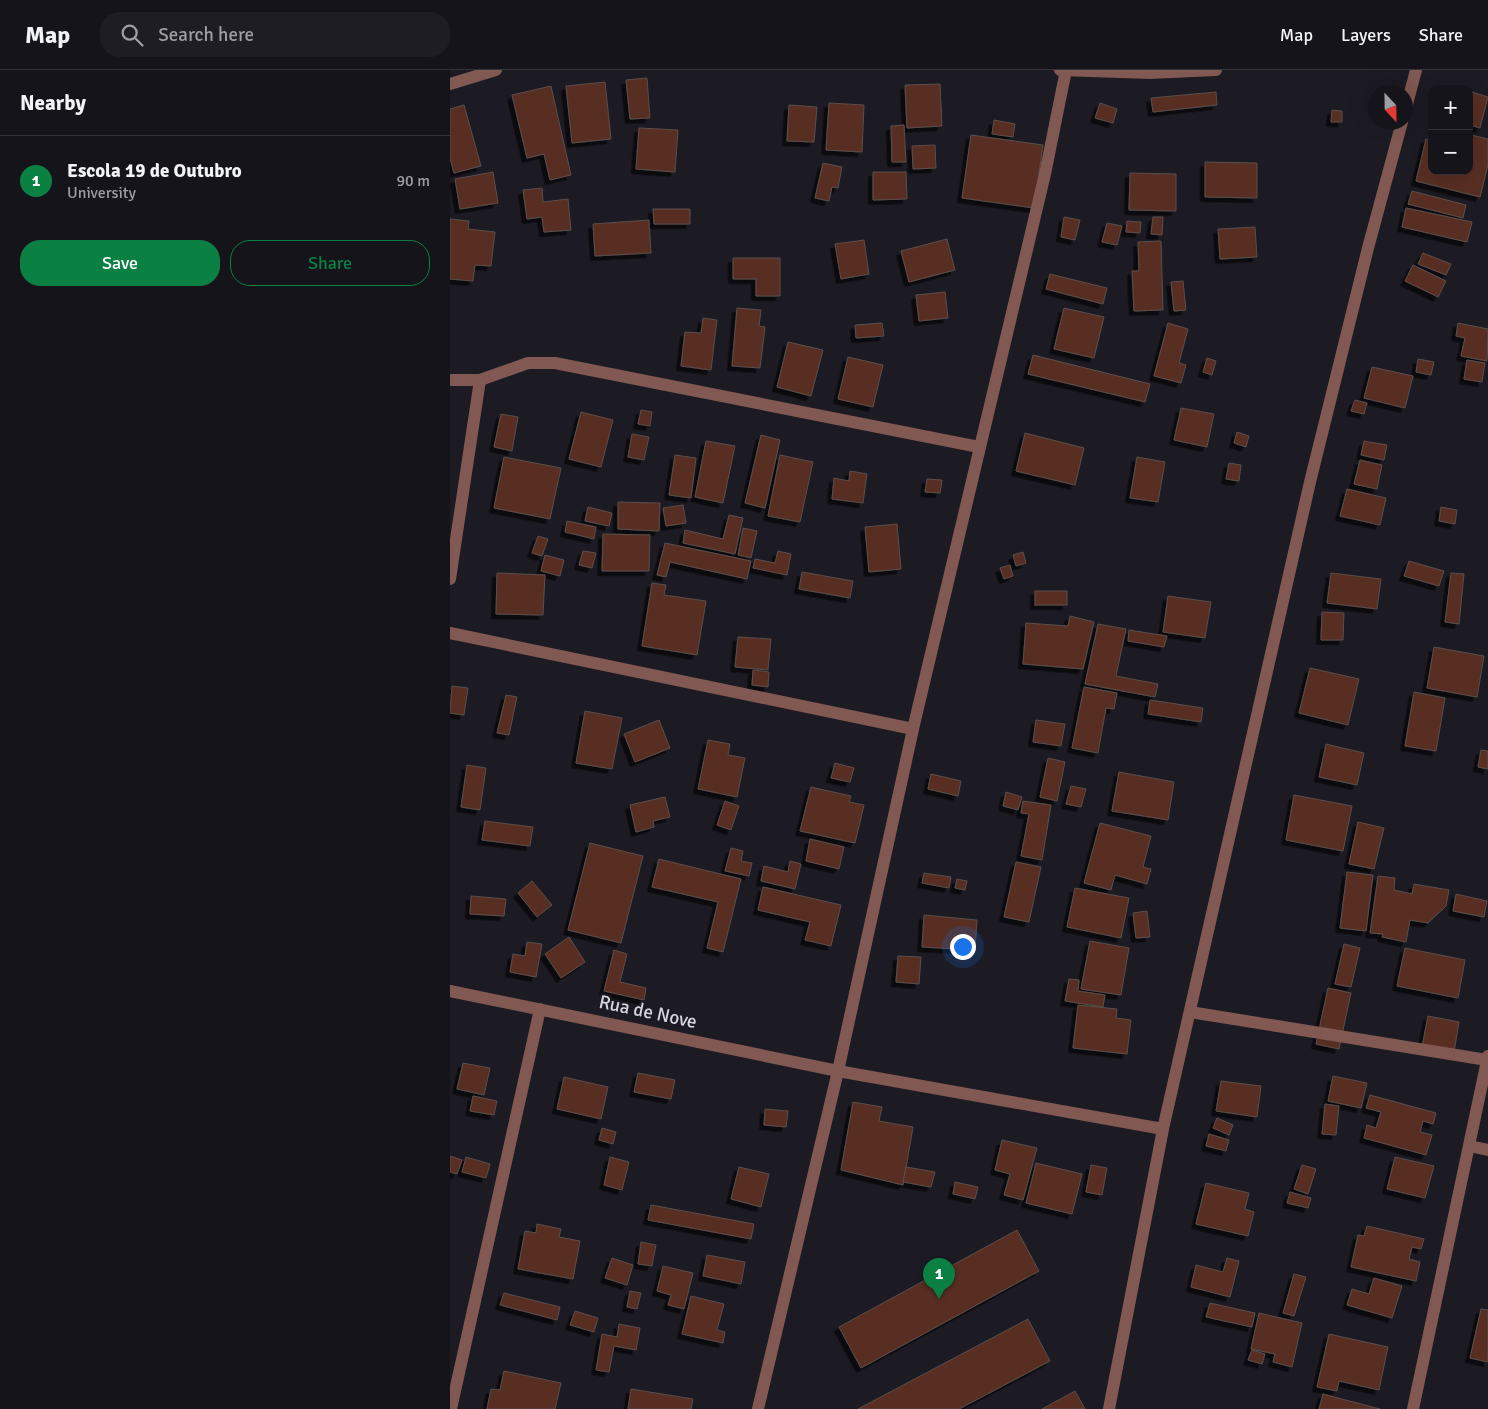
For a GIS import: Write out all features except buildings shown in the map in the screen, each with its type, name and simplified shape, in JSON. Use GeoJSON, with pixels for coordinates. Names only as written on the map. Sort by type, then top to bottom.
{"type":"FeatureCollection","features":[{"type":"Feature","properties":{"kind":"street"},"geometry":{"type":"LineString","coordinates":[[450,84],[496,70]]}},
{"type":"Feature","properties":{"kind":"street"},"geometry":{"type":"LineString","coordinates":[[758,1409],[838,1071],[913,729],[1045,174],[1064,70],[1150,73],[1216,70]]}},
{"type":"Feature","properties":{"kind":"street"},"geometry":{"type":"LineString","coordinates":[[1412,85],[1416,70]]}},
{"type":"Feature","properties":{"kind":"street"},"geometry":{"type":"LineString","coordinates":[[1109,1409],[1163,1129],[1310,482],[1368,248],[1400,130]]}},
{"type":"Feature","properties":{"kind":"street"},"geometry":{"type":"LineString","coordinates":[[450,380],[480,380],[528,363],[555,363],[980,448]]}},
{"type":"Feature","properties":{"kind":"street"},"geometry":{"type":"LineString","coordinates":[[450,579],[480,380]]}},
{"type":"Feature","properties":{"kind":"street"},"geometry":{"type":"LineString","coordinates":[[450,633],[913,729]]}},
{"type":"Feature","properties":{"kind":"street","name":"Rua de Nove"},"geometry":{"type":"LineString","coordinates":[[450,991],[838,1071],[1163,1129]]}},
{"type":"Feature","properties":{"kind":"street"},"geometry":{"type":"LineString","coordinates":[[451,1409],[540,1009]]}},
{"type":"Feature","properties":{"kind":"street"},"geometry":{"type":"LineString","coordinates":[[1190,1012],[1488,1058],[1413,1409]]}},
{"type":"Feature","properties":{"kind":"street"},"geometry":{"type":"LineString","coordinates":[[1469,1146],[1488,1150]]}},
{"type":"Feature","properties":{"kind":"place","name":"Escola 19 de Outubro"},"geometry":{"type":"Point","coordinates":[939,1299]}}]}
